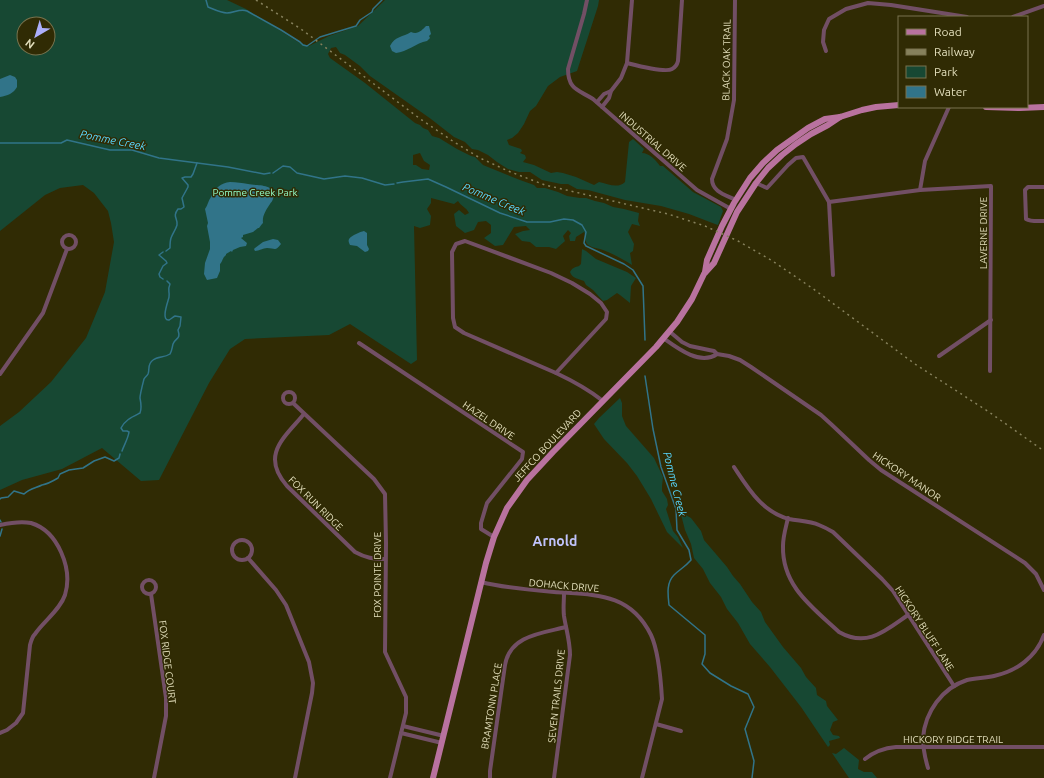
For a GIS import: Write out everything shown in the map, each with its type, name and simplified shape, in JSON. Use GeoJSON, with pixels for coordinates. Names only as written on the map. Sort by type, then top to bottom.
{"type":"FeatureCollection","features":[{"type":"Feature","properties":{"kind":"main road","name":"JEFFCO BOULEVARD"},"geometry":{"type":"LineString","coordinates":[[433,778],[486,563],[494,537],[507,508],[527,480],[664,338],[677,322],[692,299],[704,274],[707,260],[731,209],[750,178],[763,163],[777,150],[808,128],[825,119],[840,117],[876,107],[898,105]]}},
{"type":"Feature","properties":{"kind":"main road"},"geometry":{"type":"LineString","coordinates":[[1028,108],[1044,107]]}},
{"type":"Feature","properties":{"kind":"main road","name":"JEFFCO BOULEVARD"},"geometry":{"type":"LineString","coordinates":[[704,274],[714,262],[737,212],[768,168],[796,144],[840,117]]}},
{"type":"Feature","properties":{"kind":"street","name":"INDUSTRIAL DRIVE"},"geometry":{"type":"LineString","coordinates":[[587,0],[568,69],[571,85],[589,96],[697,190],[731,209]]}},
{"type":"Feature","properties":{"kind":"street"},"geometry":{"type":"LineString","coordinates":[[602,107],[608,100],[611,91],[620,78],[627,63],[632,0]]}},
{"type":"Feature","properties":{"kind":"street"},"geometry":{"type":"LineString","coordinates":[[627,63],[642,67],[668,70],[673,69],[678,61],[679,54],[682,0]]}},
{"type":"Feature","properties":{"kind":"street","name":"BLACK OAK TRAIL"},"geometry":{"type":"LineString","coordinates":[[734,0],[734,100],[727,139],[712,179],[712,186],[717,191],[736,200]]}},
{"type":"Feature","properties":{"kind":"street"},"geometry":{"type":"LineString","coordinates":[[826,51],[823,42],[824,30],[829,19],[846,9],[868,3],[891,5],[961,16]]}},
{"type":"Feature","properties":{"kind":"street"},"geometry":{"type":"LineString","coordinates":[[1016,16],[1044,6]]}},
{"type":"Feature","properties":{"kind":"street"},"geometry":{"type":"LineString","coordinates":[[596,102],[603,95],[611,91]]}},
{"type":"Feature","properties":{"kind":"street"},"geometry":{"type":"LineString","coordinates":[[603,95],[608,100]]}},
{"type":"Feature","properties":{"kind":"street"},"geometry":{"type":"LineString","coordinates":[[920,190],[925,161],[949,108]]}},
{"type":"Feature","properties":{"kind":"street"},"geometry":{"type":"LineString","coordinates":[[756,183],[767,188],[796,158],[803,157],[829,202],[833,275]]}},
{"type":"Feature","properties":{"kind":"street","name":"LAVERNE DRIVE"},"geometry":{"type":"LineString","coordinates":[[829,202],[920,190],[991,186],[990,371]]}},
{"type":"Feature","properties":{"kind":"street"},"geometry":{"type":"LineString","coordinates":[[1044,187],[1026,188],[1025,216],[1027,220],[1044,221]]}},
{"type":"Feature","properties":{"kind":"street"},"geometry":{"type":"LineString","coordinates":[[556,373],[606,319],[607,312],[601,303],[572,282],[551,273],[465,241],[456,244],[452,252],[453,318],[455,328],[556,373],[593,393],[602,401]]}},
{"type":"Feature","properties":{"kind":"street"},"geometry":{"type":"LineString","coordinates":[[0,374],[43,312],[67,249]]}},
{"type":"Feature","properties":{"kind":"street"},"geometry":{"type":"LineString","coordinates":[[939,356],[991,320]]}},
{"type":"Feature","properties":{"kind":"street","name":"HICKORY MANOR"},"geometry":{"type":"LineString","coordinates":[[669,331],[682,342],[690,346],[714,351],[717,354],[735,358],[751,367],[821,415],[881,470],[1025,563],[1036,574],[1044,590]]}},
{"type":"Feature","properties":{"kind":"street","name":"HICKORY MANOR"},"geometry":{"type":"LineString","coordinates":[[664,338],[678,349],[691,355],[709,358],[717,354]]}},
{"type":"Feature","properties":{"kind":"street","name":"HAZEL DRIVE"},"geometry":{"type":"LineString","coordinates":[[359,343],[523,452],[522,459],[487,503],[481,523],[481,529],[494,537]]}},
{"type":"Feature","properties":{"kind":"street","name":"FOX POINTE DRIVE"},"geometry":{"type":"LineString","coordinates":[[293,403],[374,479],[384,494],[385,652],[406,698],[406,713],[390,778]]}},
{"type":"Feature","properties":{"kind":"street","name":"FOX RUN RIDGE"},"geometry":{"type":"LineString","coordinates":[[304,414],[281,439],[277,447],[275,462],[277,472],[287,486],[355,552],[364,557],[385,559]]}},
{"type":"Feature","properties":{"kind":"street","name":"HICKORY BLUFF LANE"},"geometry":{"type":"LineString","coordinates":[[734,466],[760,502],[773,512],[788,518],[819,524],[833,532],[887,584],[897,597],[954,686]]}},
{"type":"Feature","properties":{"kind":"street"},"geometry":{"type":"LineString","coordinates":[[788,518],[784,537],[783,556],[790,580],[801,596],[839,632],[845,636],[853,638],[870,638],[908,615]]}},
{"type":"Feature","properties":{"kind":"street"},"geometry":{"type":"LineString","coordinates":[[0,525],[10,522],[30,523],[42,529],[54,539],[62,552],[66,566],[67,580],[65,595],[59,606],[34,634],[30,645],[23,713],[16,723],[0,733]]}},
{"type":"Feature","properties":{"kind":"street"},"geometry":{"type":"LineString","coordinates":[[243,541],[248,543],[251,552],[248,558],[239,560],[234,556],[232,547],[236,542],[243,541]]}},
{"type":"Feature","properties":{"kind":"street"},"geometry":{"type":"LineString","coordinates":[[248,558],[276,590],[286,605],[311,670],[313,682],[312,698],[295,778]]}},
{"type":"Feature","properties":{"kind":"street","name":"DOHACK DRIVE"},"geometry":{"type":"LineString","coordinates":[[481,582],[515,589],[593,595],[612,599],[628,607],[638,616],[648,629],[654,642],[662,689],[661,705],[642,778]]}},
{"type":"Feature","properties":{"kind":"street","name":"SEVEN TRAILS DRIVE"},"geometry":{"type":"LineString","coordinates":[[554,778],[570,655],[570,645],[563,608],[564,593]]}},
{"type":"Feature","properties":{"kind":"street","name":"FOX RIDGE COURT"},"geometry":{"type":"LineString","coordinates":[[151,594],[166,698],[166,716],[154,778]]}},
{"type":"Feature","properties":{"kind":"street","name":"BRAMTONN PLACE"},"geometry":{"type":"LineString","coordinates":[[490,778],[505,665],[508,654],[515,645],[526,638],[537,634],[566,628]]}},
{"type":"Feature","properties":{"kind":"street"},"geometry":{"type":"LineString","coordinates":[[928,768],[923,742],[924,730],[931,710],[939,699],[954,686],[962,682],[1004,674],[1017,668],[1034,653],[1044,635]]}},
{"type":"Feature","properties":{"kind":"street"},"geometry":{"type":"LineString","coordinates":[[656,724],[681,731]]}},
{"type":"Feature","properties":{"kind":"street"},"geometry":{"type":"LineString","coordinates":[[403,726],[444,736]]}},
{"type":"Feature","properties":{"kind":"street"},"geometry":{"type":"LineString","coordinates":[[401,733],[442,743]]}},
{"type":"Feature","properties":{"kind":"street","name":"HICKORY RIDGE TRAIL"},"geometry":{"type":"LineString","coordinates":[[865,759],[877,751],[896,747],[1044,747]]}},
{"type":"Feature","properties":{"kind":"green space","name":"Pomme Creek Park"},"geometry":{"type":"Polygon","coordinates":[[[0,0],[227,0],[246,9],[298,42],[309,46],[329,36],[358,26],[385,0],[599,0],[577,71],[560,77],[548,86],[536,106],[530,111],[518,133],[507,140],[509,145],[521,149],[522,151],[520,153],[525,155],[526,158],[523,162],[534,165],[551,173],[563,173],[594,185],[599,182],[616,186],[625,182],[629,142],[633,139],[644,149],[642,153],[652,157],[660,166],[663,166],[693,192],[721,207],[723,211],[718,225],[689,214],[661,206],[625,200],[588,190],[577,189],[568,184],[542,180],[530,172],[519,172],[508,169],[488,155],[472,149],[465,142],[454,137],[370,76],[360,66],[340,53],[336,47],[331,48],[328,54],[330,58],[365,83],[415,123],[428,130],[432,136],[439,138],[457,149],[475,157],[483,165],[534,185],[537,188],[545,188],[567,196],[586,198],[613,207],[639,213],[638,221],[640,226],[632,224],[628,232],[634,244],[633,251],[630,253],[632,265],[610,253],[587,244],[584,232],[576,237],[575,241],[570,241],[569,236],[571,233],[568,230],[563,236],[565,241],[556,249],[549,247],[536,247],[530,242],[522,241],[515,234],[530,230],[526,226],[514,227],[503,245],[495,246],[484,238],[491,233],[491,225],[486,221],[478,222],[474,230],[465,233],[456,226],[454,214],[459,210],[465,215],[469,213],[466,209],[458,201],[454,204],[431,198],[431,203],[427,209],[431,216],[430,225],[420,228],[414,226],[417,360],[411,364],[350,324],[329,335],[245,339],[230,349],[209,383],[159,480],[141,481],[102,448],[62,469],[22,480],[0,490],[0,426],[19,412],[51,382],[86,338],[105,292],[114,242],[108,211],[94,193],[83,185],[60,188],[45,195],[0,231],[0,0]],[[420,153],[413,155],[413,165],[429,170],[430,165],[424,161],[420,153]]]}},
{"type":"Feature","properties":{"kind":"green space"},"geometry":{"type":"Polygon","coordinates":[[[582,249],[596,259],[627,272],[636,278],[631,286],[630,303],[617,293],[603,301],[586,285],[584,281],[572,276],[570,272],[581,264],[582,249]]]}},
{"type":"Feature","properties":{"kind":"green space"},"geometry":{"type":"Polygon","coordinates":[[[620,398],[622,403],[622,416],[626,426],[654,458],[663,477],[662,491],[667,499],[668,505],[666,509],[673,531],[678,537],[683,548],[667,532],[651,499],[637,476],[604,439],[594,424],[620,398]]]}},
{"type":"Feature","properties":{"kind":"green space"},"geometry":{"type":"Polygon","coordinates":[[[677,499],[684,514],[691,518],[701,531],[704,540],[727,567],[761,612],[765,622],[783,647],[816,688],[817,695],[826,701],[827,706],[838,720],[833,722],[830,730],[833,735],[839,736],[840,738],[829,741],[830,745],[828,747],[801,707],[750,644],[721,597],[710,583],[703,569],[694,558],[677,499]]]}},
{"type":"Feature","properties":{"kind":"green space"},"geometry":{"type":"Polygon","coordinates":[[[844,748],[859,760],[858,769],[864,772],[872,772],[877,778],[849,778],[832,753],[836,754],[844,748]]]}},
{"type":"Feature","properties":{"kind":"water"},"geometry":{"type":"Polygon","coordinates":[[[426,26],[429,26],[431,34],[427,41],[400,52],[396,53],[392,51],[390,46],[394,40],[411,32],[418,32],[426,26]]]}},
{"type":"Feature","properties":{"kind":"water"},"geometry":{"type":"Polygon","coordinates":[[[10,75],[15,77],[17,80],[17,87],[10,94],[0,97],[0,79],[10,75]]]}},
{"type":"Feature","properties":{"kind":"water"},"geometry":{"type":"Polygon","coordinates":[[[230,182],[265,186],[272,190],[274,194],[273,199],[265,213],[263,223],[259,228],[253,232],[243,235],[241,238],[247,243],[246,246],[240,247],[226,254],[220,264],[220,271],[217,278],[207,280],[204,274],[205,263],[210,249],[210,242],[205,209],[216,189],[221,185],[230,182]]]}},
{"type":"Feature","properties":{"kind":"water"},"geometry":{"type":"Polygon","coordinates":[[[364,231],[367,233],[367,245],[369,249],[365,252],[357,246],[350,245],[349,241],[352,236],[364,231]]]}},
{"type":"Feature","properties":{"kind":"water"},"geometry":{"type":"Polygon","coordinates":[[[273,239],[278,240],[281,244],[277,248],[266,248],[255,251],[254,249],[263,242],[273,239]]]}},
{"type":"Feature","properties":{"kind":"waterway"},"geometry":{"type":"LineString","coordinates":[[206,0],[208,7],[222,12],[230,13],[242,10],[247,11],[307,46],[320,37],[356,26],[360,20],[372,12],[382,0]]}},
{"type":"Feature","properties":{"kind":"waterway","name":"Pomme Creek"},"geometry":{"type":"LineString","coordinates":[[0,143],[61,143],[67,140],[110,150],[132,150],[159,158],[228,167],[264,174],[270,173]]}},
{"type":"Feature","properties":{"kind":"waterway"},"geometry":{"type":"LineString","coordinates":[[166,251],[170,248],[170,241],[177,225],[175,216],[176,212],[178,209],[184,207],[182,198],[188,185],[182,178],[191,177],[197,163]]}},
{"type":"Feature","properties":{"kind":"waterway","name":"Pomme Creek"},"geometry":{"type":"LineString","coordinates":[[273,173],[283,166],[290,167],[297,173],[324,179],[345,176],[362,178],[385,185],[394,184]]}},
{"type":"Feature","properties":{"kind":"waterway","name":"Pomme Creek"},"geometry":{"type":"LineString","coordinates":[[397,183],[428,179],[500,213],[527,222],[550,222],[564,219],[573,220],[582,225],[586,232],[584,243],[586,246],[624,264],[633,270],[643,286],[645,340]]}},
{"type":"Feature","properties":{"kind":"waterway"},"geometry":{"type":"LineString","coordinates":[[163,252],[159,255],[167,263],[163,266],[159,274],[163,279]]}},
{"type":"Feature","properties":{"kind":"waterway"},"geometry":{"type":"LineString","coordinates":[[122,451],[129,432],[123,431],[121,428],[132,417],[140,413],[141,391],[144,379],[148,374],[149,365],[155,359],[170,354],[174,342],[179,337],[178,330],[181,317],[175,316],[169,320],[165,317],[170,284],[167,281]]}},
{"type":"Feature","properties":{"kind":"waterway","name":"Pomme Creek"},"geometry":{"type":"LineString","coordinates":[[645,376],[653,429],[661,467],[676,509],[677,530],[689,550],[691,560],[671,578],[668,589],[669,605],[705,635],[705,654],[702,664],[710,673],[731,686],[748,694],[754,707],[745,729],[754,761],[752,778]]}},
{"type":"Feature","properties":{"kind":"waterway"},"geometry":{"type":"LineString","coordinates":[[0,499],[8,497],[14,491],[24,494],[58,478],[60,474],[69,470],[83,468],[94,461],[105,457],[114,461],[119,458],[120,454]]}},
{"type":"Feature","properties":{"kind":"waterway"},"geometry":{"type":"LineString","coordinates":[[0,536],[2,529]]}},
{"type":"Feature","properties":{"kind":"railway"},"geometry":{"type":"LineString","coordinates":[[256,0],[301,29],[419,118],[480,158],[508,171],[545,185],[668,214],[705,226],[738,241],[771,260],[812,288],[915,364],[989,412],[1044,451]]}},
{"type":"Feature","properties":{"kind":"district","name":"Arnold"},"geometry":{"type":"Point","coordinates":[555,541]}}]}
